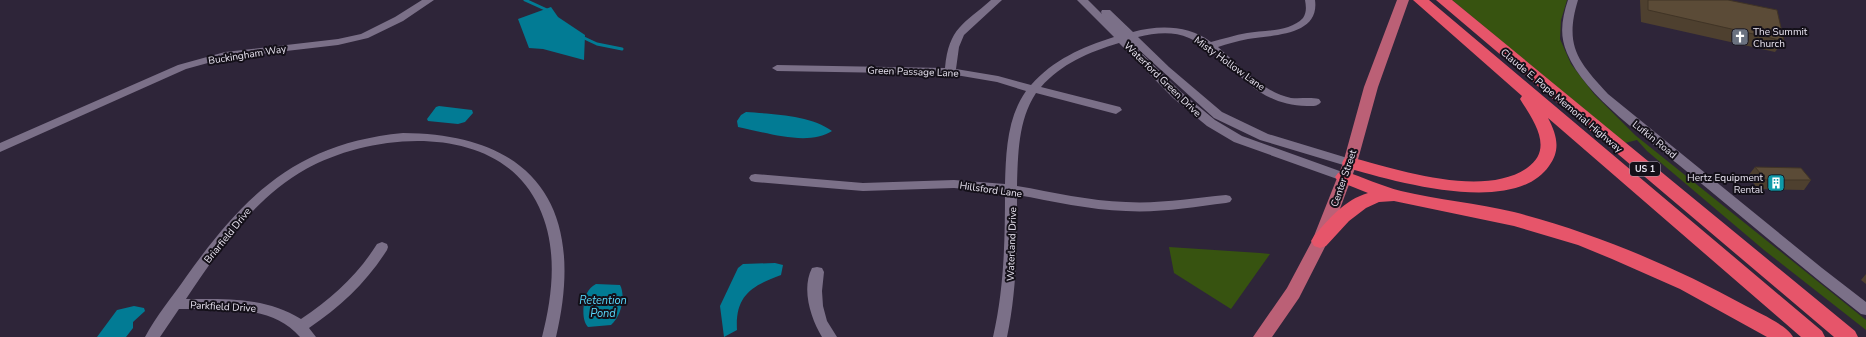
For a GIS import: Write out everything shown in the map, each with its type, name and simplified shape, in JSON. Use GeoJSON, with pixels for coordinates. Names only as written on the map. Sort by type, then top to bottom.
{"type":"FeatureCollection","features":[{"type":"Feature","properties":{"kind":"highway","name":"Claude E. Pope Memorial Highway"},"geometry":{"type":"LineString","coordinates":[[1420,0],[1815,337]]}},
{"type":"Feature","properties":{"kind":"highway","name":"Claude E. Pope Memorial Highway"},"geometry":{"type":"LineString","coordinates":[[1444,0],[1848,337]]}},
{"type":"Feature","properties":{"kind":"highway"},"geometry":{"type":"LineString","coordinates":[[1347,170],[1393,174],[1454,186],[1492,187],[1509,185],[1524,179],[1536,171],[1546,161],[1549,144],[1546,127],[1517,83]]}},
{"type":"Feature","properties":{"kind":"highway"},"geometry":{"type":"LineString","coordinates":[[1347,170],[1401,196]]}},
{"type":"Feature","properties":{"kind":"highway"},"geometry":{"type":"LineString","coordinates":[[1320,241],[1353,206],[1367,199],[1382,195],[1401,196],[1469,208],[1527,223],[1579,239],[1681,282],[1783,337]]}},
{"type":"Feature","properties":{"kind":"main road","name":"Center Street"},"geometry":{"type":"LineString","coordinates":[[1262,337],[1293,293],[1320,241],[1347,170],[1371,88],[1402,4]]}},
{"type":"Feature","properties":{"kind":"street","name":"Buckingham Way"},"geometry":{"type":"LineString","coordinates":[[0,148],[182,67],[224,55],[257,50],[338,42],[364,36],[399,19],[429,0]]}},
{"type":"Feature","properties":{"kind":"street"},"geometry":{"type":"LineString","coordinates":[[950,71],[954,46],[957,38],[968,25],[997,0]]}},
{"type":"Feature","properties":{"kind":"street","name":"Waterford Green Drive"},"geometry":{"type":"LineString","coordinates":[[1082,0],[1207,107],[1230,122],[1347,170]]}},
{"type":"Feature","properties":{"kind":"street","name":"Waterford Green Drive"},"geometry":{"type":"LineString","coordinates":[[1093,0],[1178,95],[1216,126],[1238,139],[1347,170]]}},
{"type":"Feature","properties":{"kind":"street"},"geometry":{"type":"LineString","coordinates":[[1210,46],[1236,38],[1284,31],[1297,26],[1310,16],[1312,8],[1310,0]]}},
{"type":"Feature","properties":{"kind":"street","name":"Lufkin Road"},"geometry":{"type":"LineString","coordinates":[[1573,0],[1567,21],[1567,42],[1573,57],[1584,75],[1604,97],[1817,272],[1866,310]]}},
{"type":"Feature","properties":{"kind":"street","name":"Misty Hollow Lane"},"geometry":{"type":"LineString","coordinates":[[1126,37],[1150,31],[1174,30],[1195,36],[1210,46],[1252,81],[1271,93],[1289,101],[1315,102]]}},
{"type":"Feature","properties":{"kind":"street","name":"Waterland Drive"},"geometry":{"type":"LineString","coordinates":[[1000,337],[1009,292],[1012,191],[1016,127],[1020,113],[1034,88],[1045,75],[1062,62],[1089,49],[1126,37]]}},
{"type":"Feature","properties":{"kind":"street","name":"Green Passage Lane"},"geometry":{"type":"LineString","coordinates":[[777,68],[950,71],[998,79],[1072,100],[1116,110]]}},
{"type":"Feature","properties":{"kind":"street","name":"Briarfield Drive"},"geometry":{"type":"LineString","coordinates":[[152,337],[237,220],[261,196],[292,172],[326,154],[356,144],[396,137],[429,137],[458,142],[497,156],[518,169],[537,193],[552,227],[557,244],[559,259],[557,303],[549,337]]}},
{"type":"Feature","properties":{"kind":"street","name":"Hillsford Lane"},"geometry":{"type":"LineString","coordinates":[[755,178],[863,187],[954,184],[1001,188],[1102,205],[1127,207],[1166,206],[1226,199]]}},
{"type":"Feature","properties":{"kind":"street"},"geometry":{"type":"LineString","coordinates":[[305,332],[324,311],[350,289],[370,266],[382,247]]}},
{"type":"Feature","properties":{"kind":"street"},"geometry":{"type":"LineString","coordinates":[[817,272],[814,293],[816,309],[818,318],[830,337]]}},
{"type":"Feature","properties":{"kind":"street","name":"Parkfield Drive"},"geometry":{"type":"LineString","coordinates":[[176,304],[258,307],[281,314],[295,321],[305,332]]}},
{"type":"Feature","properties":{"kind":"green space"},"geometry":{"type":"Polygon","coordinates":[[[1452,0],[1567,0],[1561,20],[1560,39],[1571,64],[1594,94],[1635,135],[1866,320],[1866,330],[1764,250],[1647,151],[1637,140],[1625,143],[1452,0]]]}},
{"type":"Feature","properties":{"kind":"green space"},"geometry":{"type":"Polygon","coordinates":[[[1169,247],[1270,254],[1231,309],[1174,273],[1169,247]]]}},
{"type":"Feature","properties":{"kind":"water"},"geometry":{"type":"Polygon","coordinates":[[[551,7],[558,17],[585,35],[584,60],[543,49],[529,48],[518,19],[551,7]]]}},
{"type":"Feature","properties":{"kind":"water"},"geometry":{"type":"Polygon","coordinates":[[[439,106],[472,110],[473,113],[465,122],[458,124],[428,121],[427,119],[436,107],[439,106]]]}},
{"type":"Feature","properties":{"kind":"water"},"geometry":{"type":"Polygon","coordinates":[[[746,112],[802,118],[832,131],[822,136],[799,138],[773,135],[738,127],[737,121],[741,115],[746,112]]]}},
{"type":"Feature","properties":{"kind":"water"},"geometry":{"type":"Polygon","coordinates":[[[775,263],[783,265],[781,275],[761,283],[747,294],[739,309],[737,330],[724,337],[720,306],[738,268],[743,264],[775,263]]]}},
{"type":"Feature","properties":{"kind":"water","name":"Retention Pond"},"geometry":{"type":"Polygon","coordinates":[[[596,284],[620,285],[623,295],[622,306],[615,321],[611,325],[588,327],[584,320],[584,301],[589,290],[596,284]]]}},
{"type":"Feature","properties":{"kind":"water"},"geometry":{"type":"Polygon","coordinates":[[[134,306],[144,308],[145,311],[133,322],[133,328],[126,337],[97,337],[117,310],[134,306]]]}},
{"type":"Feature","properties":{"kind":"building"},"geometry":{"type":"Polygon","coordinates":[[[1648,0],[1728,0],[1777,10],[1784,41],[1648,10],[1648,0]]]}},
{"type":"Feature","properties":{"kind":"building"},"geometry":{"type":"Polygon","coordinates":[[[1755,167],[1801,168],[1811,180],[1766,180],[1755,167]]]}},
{"type":"Feature","properties":{"kind":"waterway"},"geometry":{"type":"LineString","coordinates":[[525,0],[547,10]]}},
{"type":"Feature","properties":{"kind":"waterway"},"geometry":{"type":"LineString","coordinates":[[582,37],[597,44],[622,49]]}},
{"type":"Feature","properties":{"kind":"place","name":"The Summit Church"},"geometry":{"type":"Point","coordinates":[1740,37]}},
{"type":"Feature","properties":{"kind":"place","name":"Hertz Equipment Rental"},"geometry":{"type":"Point","coordinates":[1776,183]}}]}
